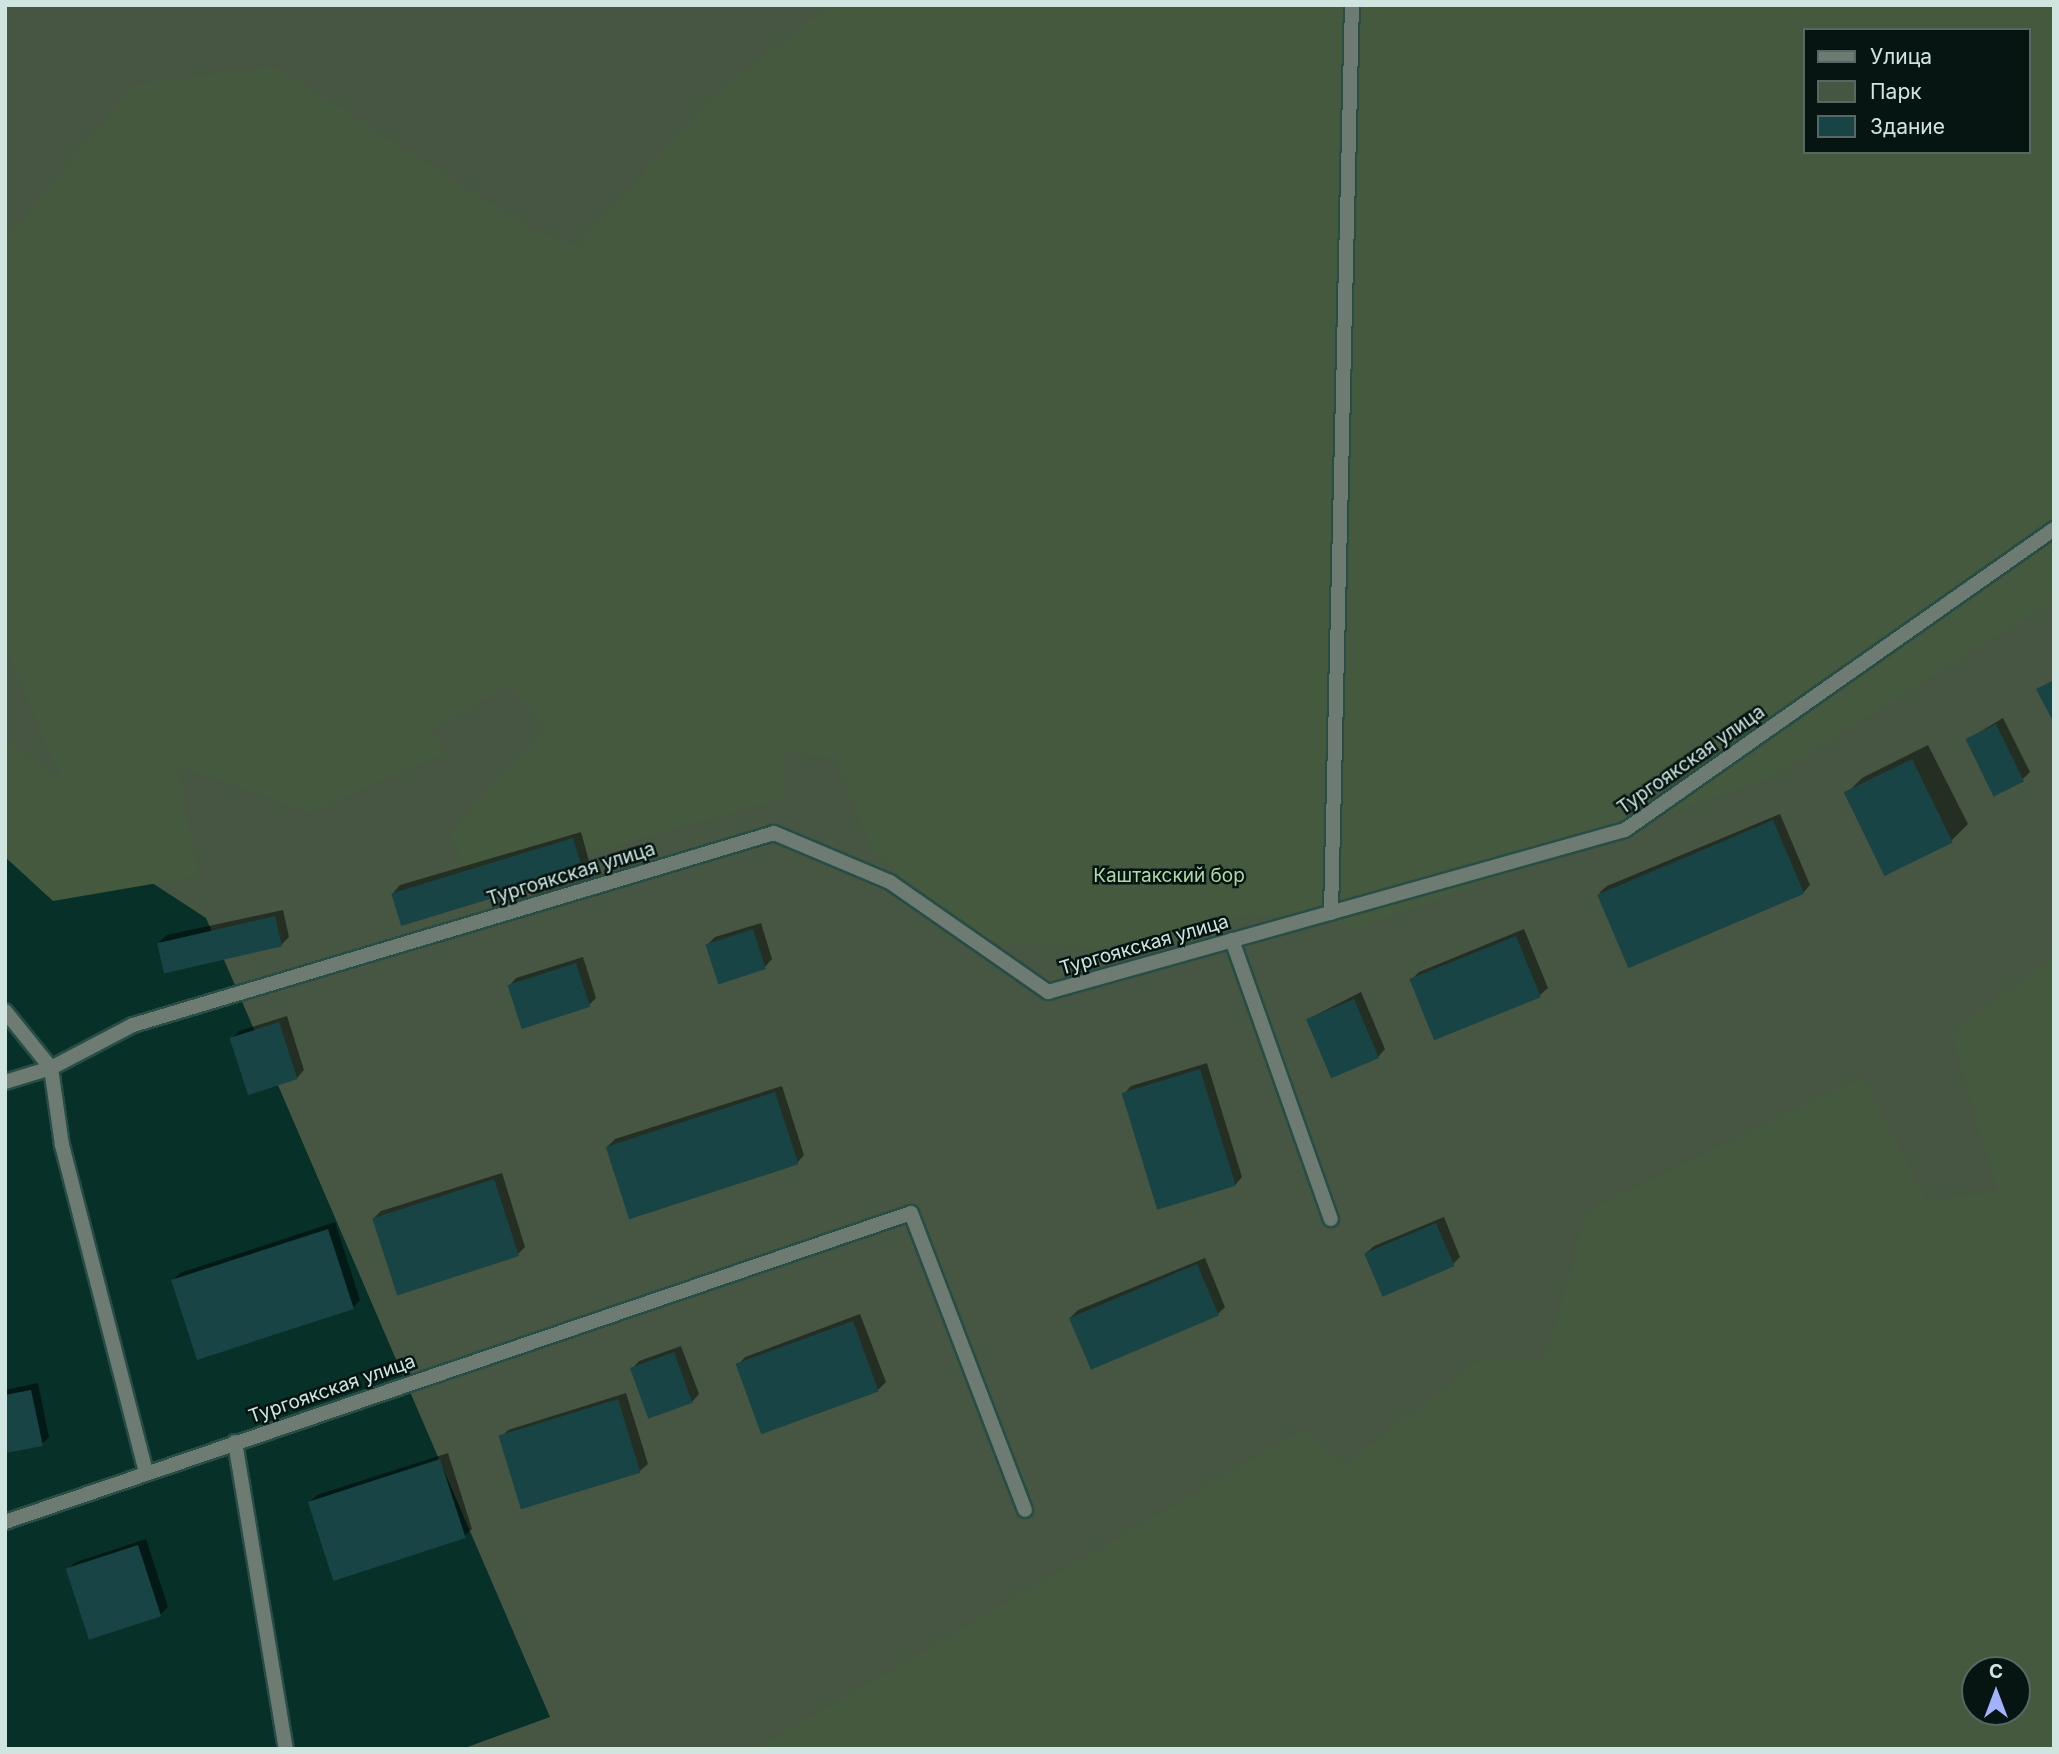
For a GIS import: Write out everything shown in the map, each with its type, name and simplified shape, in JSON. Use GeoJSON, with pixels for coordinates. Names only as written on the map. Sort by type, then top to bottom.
{"type":"FeatureCollection","features":[{"type":"Feature","properties":{"kind":"street"},"geometry":{"type":"LineString","coordinates":[[1331,913],[1352,5]]}},
{"type":"Feature","properties":{"kind":"street","name":"Тургоякская улица"},"geometry":{"type":"LineString","coordinates":[[51,1068],[133,1025],[774,833],[890,882],[1048,992],[1625,830],[2054,529]]}},
{"type":"Feature","properties":{"kind":"street"},"geometry":{"type":"LineString","coordinates":[[1232,940],[1331,1219]]}},
{"type":"Feature","properties":{"kind":"street"},"geometry":{"type":"LineString","coordinates":[[5,1010],[51,1068],[62,1145],[146,1472]]}},
{"type":"Feature","properties":{"kind":"street"},"geometry":{"type":"LineString","coordinates":[[5,1082],[51,1068]]}},
{"type":"Feature","properties":{"kind":"street","name":"Тургоякская улица"},"geometry":{"type":"LineString","coordinates":[[5,1522],[911,1213],[1026,1510]]}},
{"type":"Feature","properties":{"kind":"street"},"geometry":{"type":"LineString","coordinates":[[236,1442],[286,1749]]}},
{"type":"Feature","properties":{"kind":"green space","name":"Каштакский бор"},"geometry":{"type":"Polygon","coordinates":[[[5,5],[2054,5],[2054,1749],[462,1749],[550,1717],[206,918],[5,787],[5,5]]]}},
{"type":"Feature","properties":{"kind":"green space","name":"Каштакский бор"},"geometry":{"type":"Polygon","coordinates":[[[830,5],[2054,5],[2054,600],[1774,776],[1359,928],[1250,914],[1100,948],[983,942],[873,852],[835,759],[785,751],[782,799],[474,885],[449,832],[544,728],[509,685],[432,731],[447,753],[310,812],[178,766],[199,876],[53,901],[5,857],[5,739],[61,779],[5,646],[5,239],[134,85],[274,66],[532,229],[578,246],[707,100],[830,5]]]}},
{"type":"Feature","properties":{"kind":"green space"},"geometry":{"type":"Polygon","coordinates":[[[2054,956],[2054,1749],[756,1749],[1302,1430],[1345,1464],[1480,1360],[1546,1359],[1587,1211],[1863,1077],[1926,1200],[1998,1192],[1951,1032],[2054,956]]]}},
{"type":"Feature","properties":{"kind":"building"},"geometry":{"type":"Polygon","coordinates":[[[2054,680],[2054,723],[2036,689],[2054,680]]]}},
{"type":"Feature","properties":{"kind":"building"},"geometry":{"type":"Polygon","coordinates":[[[1996,724],[2024,782],[1993,796],[1965,739],[1996,724]]]}},
{"type":"Feature","properties":{"kind":"building"},"geometry":{"type":"Polygon","coordinates":[[[1912,759],[1953,843],[1884,876],[1844,792],[1912,759]]]}},
{"type":"Feature","properties":{"kind":"building"},"geometry":{"type":"Polygon","coordinates":[[[1773,820],[1804,894],[1628,968],[1597,895],[1773,820]]]}},
{"type":"Feature","properties":{"kind":"building"},"geometry":{"type":"Polygon","coordinates":[[[573,838],[583,871],[401,926],[391,894],[573,838]]]}},
{"type":"Feature","properties":{"kind":"building"},"geometry":{"type":"Polygon","coordinates":[[[275,916],[282,946],[164,973],[157,943],[275,916]]]}},
{"type":"Feature","properties":{"kind":"building"},"geometry":{"type":"Polygon","coordinates":[[[753,929],[766,969],[718,984],[705,944],[753,929]]]}},
{"type":"Feature","properties":{"kind":"building"},"geometry":{"type":"Polygon","coordinates":[[[1516,936],[1541,997],[1434,1040],[1409,979],[1516,936]]]}},
{"type":"Feature","properties":{"kind":"building"},"geometry":{"type":"Polygon","coordinates":[[[576,963],[590,1007],[522,1029],[508,985],[576,963]]]}},
{"type":"Feature","properties":{"kind":"building"},"geometry":{"type":"Polygon","coordinates":[[[1354,999],[1379,1058],[1331,1078],[1306,1019],[1354,999]]]}},
{"type":"Feature","properties":{"kind":"building"},"geometry":{"type":"Polygon","coordinates":[[[279,1022],[298,1079],[248,1095],[230,1038],[279,1022]]]}},
{"type":"Feature","properties":{"kind":"building"},"geometry":{"type":"Polygon","coordinates":[[[1200,1069],[1236,1186],[1157,1210],[1122,1093],[1200,1069]]]}},
{"type":"Feature","properties":{"kind":"building"},"geometry":{"type":"Polygon","coordinates":[[[775,1092],[798,1164],[629,1219],[606,1147],[775,1092]]]}},
{"type":"Feature","properties":{"kind":"building"},"geometry":{"type":"Polygon","coordinates":[[[494,1179],[519,1256],[397,1296],[372,1219],[494,1179]]]}},
{"type":"Feature","properties":{"kind":"building"},"geometry":{"type":"Polygon","coordinates":[[[1436,1223],[1454,1266],[1383,1297],[1364,1253],[1436,1223]]]}},
{"type":"Feature","properties":{"kind":"building"},"geometry":{"type":"Polygon","coordinates":[[[328,1229],[354,1309],[197,1360],[171,1280],[328,1229]]]}},
{"type":"Feature","properties":{"kind":"building"},"geometry":{"type":"Polygon","coordinates":[[[1197,1264],[1219,1316],[1091,1370],[1069,1318],[1197,1264]]]}},
{"type":"Feature","properties":{"kind":"building"},"geometry":{"type":"Polygon","coordinates":[[[853,1321],[879,1391],[761,1434],[736,1364],[853,1321]]]}},
{"type":"Feature","properties":{"kind":"building"},"geometry":{"type":"Polygon","coordinates":[[[674,1352],[692,1403],[648,1419],[630,1368],[674,1352]]]}},
{"type":"Feature","properties":{"kind":"building"},"geometry":{"type":"Polygon","coordinates":[[[31,1390],[43,1446],[5,1453],[5,1395],[31,1390]]]}},
{"type":"Feature","properties":{"kind":"building"},"geometry":{"type":"Polygon","coordinates":[[[618,1399],[641,1473],[521,1509],[498,1436],[618,1399]]]}},
{"type":"Feature","properties":{"kind":"building"},"geometry":{"type":"Polygon","coordinates":[[[440,1459],[466,1538],[333,1581],[308,1502],[440,1459]]]}},
{"type":"Feature","properties":{"kind":"building"},"geometry":{"type":"Polygon","coordinates":[[[138,1545],[161,1616],[89,1640],[66,1568],[138,1545]]]}}]}
